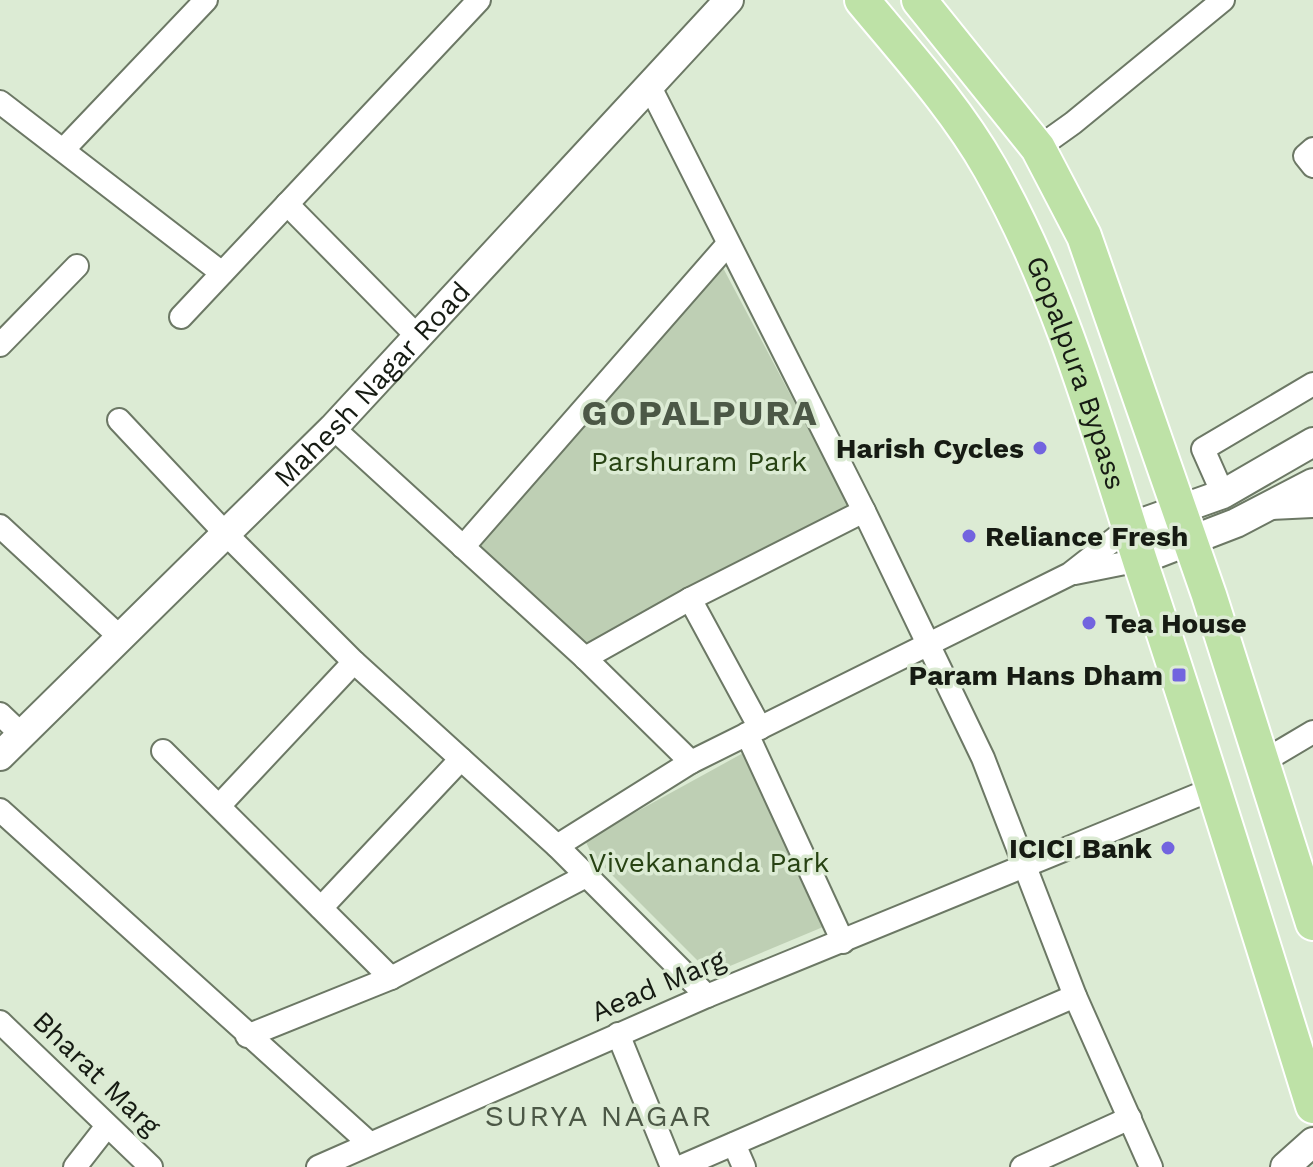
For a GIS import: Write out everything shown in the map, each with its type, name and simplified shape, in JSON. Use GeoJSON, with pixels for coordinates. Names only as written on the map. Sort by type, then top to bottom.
{"type":"FeatureCollection","features":[{"type":"Feature","properties":{"kind":"main road","name":"Gopalpura Bypass"},"geometry":{"type":"LineString","coordinates":[[862,0],[918,67],[989,166],[1031,250],[1076,365],[1130,527],[1313,1106]]}},
{"type":"Feature","properties":{"kind":"main road","name":"Gopalpura Bypass"},"geometry":{"type":"LineString","coordinates":[[919,0],[1038,148],[1084,236],[1264,761],[1313,923]]}},
{"type":"Feature","properties":{"kind":"street"},"geometry":{"type":"LineString","coordinates":[[64,149],[206,0]]}},
{"type":"Feature","properties":{"kind":"street"},"geometry":{"type":"LineString","coordinates":[[181,317],[479,0]]}},
{"type":"Feature","properties":{"kind":"street","name":"Mahesh Nagar Road"},"geometry":{"type":"LineString","coordinates":[[0,756],[333,428],[729,0]]}},
{"type":"Feature","properties":{"kind":"street"},"geometry":{"type":"LineString","coordinates":[[1038,148],[1073,123],[1215,2]]}},
{"type":"Feature","properties":{"kind":"street"},"geometry":{"type":"LineString","coordinates":[[650,87],[864,511],[983,758],[1075,996],[1151,1167]]}},
{"type":"Feature","properties":{"kind":"street"},"geometry":{"type":"LineString","coordinates":[[0,102],[222,273]]}},
{"type":"Feature","properties":{"kind":"street"},"geometry":{"type":"LineString","coordinates":[[1313,149],[1305,156],[1313,166]]}},
{"type":"Feature","properties":{"kind":"street"},"geometry":{"type":"LineString","coordinates":[[287,204],[419,338]]}},
{"type":"Feature","properties":{"kind":"street"},"geometry":{"type":"LineString","coordinates":[[463,547],[728,244]]}},
{"type":"Feature","properties":{"kind":"street"},"geometry":{"type":"LineString","coordinates":[[0,345],[77,266]]}},
{"type":"Feature","properties":{"kind":"street"},"geometry":{"type":"LineString","coordinates":[[1223,494],[1203,449],[1313,384]]}},
{"type":"Feature","properties":{"kind":"street"},"geometry":{"type":"LineString","coordinates":[[119,420],[227,535],[354,662],[557,846],[707,996]]}},
{"type":"Feature","properties":{"kind":"street"},"geometry":{"type":"LineString","coordinates":[[333,428],[585,658],[691,762]]}},
{"type":"Feature","properties":{"kind":"street"},"geometry":{"type":"LineString","coordinates":[[1070,574],[1140,560],[1223,494],[1313,442]]}},
{"type":"Feature","properties":{"kind":"street"},"geometry":{"type":"LineString","coordinates":[[1266,508],[1313,483]]}},
{"type":"Feature","properties":{"kind":"street"},"geometry":{"type":"LineString","coordinates":[[557,846],[691,762],[1070,574],[1130,527],[1184,526],[1266,508],[1313,506]]}},
{"type":"Feature","properties":{"kind":"street"},"geometry":{"type":"LineString","coordinates":[[585,658],[690,599],[864,511]]}},
{"type":"Feature","properties":{"kind":"street"},"geometry":{"type":"LineString","coordinates":[[0,526],[122,639]]}},
{"type":"Feature","properties":{"kind":"street"},"geometry":{"type":"LineString","coordinates":[[690,599],[753,731],[843,942]]}},
{"type":"Feature","properties":{"kind":"street"},"geometry":{"type":"LineString","coordinates":[[219,806],[354,662]]}},
{"type":"Feature","properties":{"kind":"street"},"geometry":{"type":"LineString","coordinates":[[0,714],[22,735]]}},
{"type":"Feature","properties":{"kind":"street"},"geometry":{"type":"LineString","coordinates":[[1264,761],[1313,732]]}},
{"type":"Feature","properties":{"kind":"street"},"geometry":{"type":"LineString","coordinates":[[163,751],[391,978]]}},
{"type":"Feature","properties":{"kind":"street"},"geometry":{"type":"LineString","coordinates":[[321,908],[461,759]]}},
{"type":"Feature","properties":{"kind":"street","name":"Aead Marg"},"geometry":{"type":"LineString","coordinates":[[318,1167],[707,996],[843,942],[1023,864],[1215,788]]}},
{"type":"Feature","properties":{"kind":"street"},"geometry":{"type":"LineString","coordinates":[[0,810],[369,1143]]}},
{"type":"Feature","properties":{"kind":"street"},"geometry":{"type":"LineString","coordinates":[[247,1036],[391,978],[586,876]]}},
{"type":"Feature","properties":{"kind":"street"},"geometry":{"type":"LineString","coordinates":[[680,1167],[1075,996]]}},
{"type":"Feature","properties":{"kind":"street","name":"Bharat Marg"},"geometry":{"type":"LineString","coordinates":[[0,1022],[151,1167]]}},
{"type":"Feature","properties":{"kind":"street"},"geometry":{"type":"LineString","coordinates":[[618,1034],[672,1167]]}},
{"type":"Feature","properties":{"kind":"street"},"geometry":{"type":"LineString","coordinates":[[1022,1167],[1130,1118]]}},
{"type":"Feature","properties":{"kind":"street"},"geometry":{"type":"LineString","coordinates":[[75,1167],[107,1126]]}},
{"type":"Feature","properties":{"kind":"street"},"geometry":{"type":"LineString","coordinates":[[1285,1167],[1313,1142]]}},
{"type":"Feature","properties":{"kind":"street"},"geometry":{"type":"LineString","coordinates":[[734,1144],[744,1167]]}},
{"type":"Feature","properties":{"kind":"green space","name":"Parshuram Park"},"geometry":{"type":"Polygon","coordinates":[[[722,266],[850,507],[588,645],[475,541],[722,266]]]}},
{"type":"Feature","properties":{"kind":"green space","name":"Vivekananda Park"},"geometry":{"type":"Polygon","coordinates":[[[745,752],[823,927],[711,974],[592,855],[585,840],[745,752]]]}},
{"type":"Feature","properties":{"kind":"place","name":"Harish Cycles"},"geometry":{"type":"Point","coordinates":[1040,448]}},
{"type":"Feature","properties":{"kind":"place","name":"Reliance Fresh"},"geometry":{"type":"Point","coordinates":[969,536]}},
{"type":"Feature","properties":{"kind":"place","name":"Tea House"},"geometry":{"type":"Point","coordinates":[1089,623]}},
{"type":"Feature","properties":{"kind":"place","name":"Param Hans Dham"},"geometry":{"type":"Point","coordinates":[1179,675]}},
{"type":"Feature","properties":{"kind":"place","name":"ICICI Bank"},"geometry":{"type":"Point","coordinates":[1168,848]}},
{"type":"Feature","properties":{"kind":"district","name":"GOPALPURA"},"geometry":{"type":"Point","coordinates":[700,412]}},
{"type":"Feature","properties":{"kind":"district","name":"SURYA NAGAR"},"geometry":{"type":"Point","coordinates":[599,1116]}}]}
